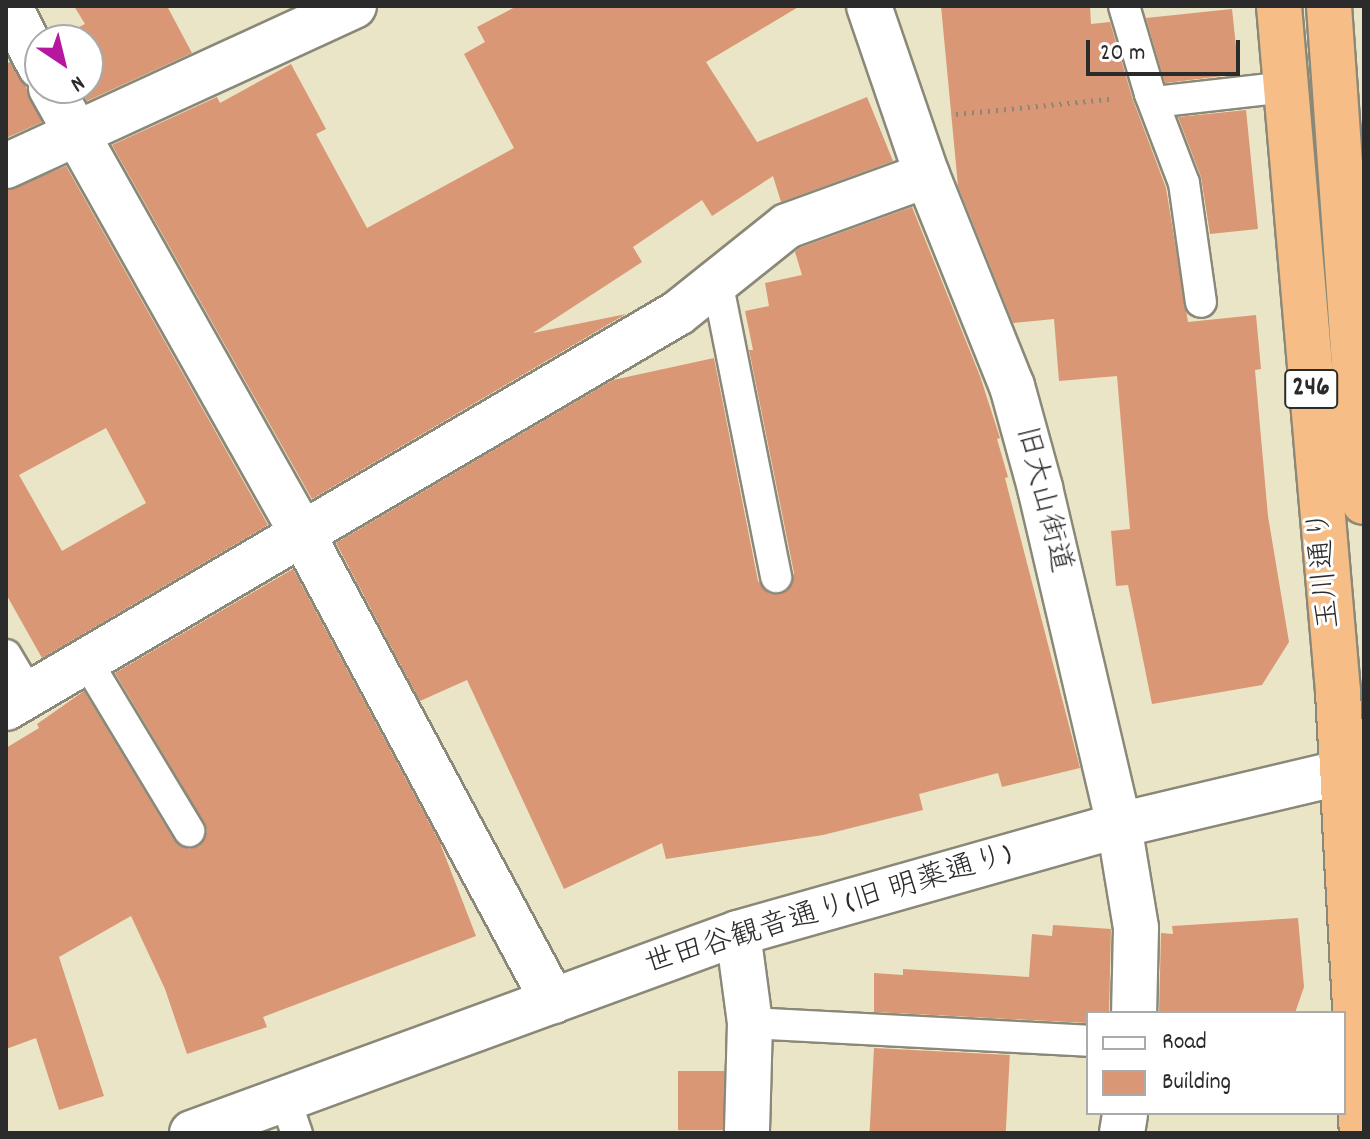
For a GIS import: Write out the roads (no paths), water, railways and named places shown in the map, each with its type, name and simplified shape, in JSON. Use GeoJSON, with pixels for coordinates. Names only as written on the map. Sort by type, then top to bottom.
{"type":"FeatureCollection","features":[{"type":"Feature","properties":{"kind":"highway","name":"玉川通り"},"geometry":{"type":"LineString","coordinates":[[1279,6],[1353,770],[1362,1133]]}},
{"type":"Feature","properties":{"kind":"highway"},"geometry":{"type":"LineString","coordinates":[[1329,6],[1364,502]]}},
{"type":"Feature","properties":{"kind":"street"},"geometry":{"type":"LineString","coordinates":[[9,6],[24,35]]}},
{"type":"Feature","properties":{"kind":"street","name":"旧大山街道"},"geometry":{"type":"LineString","coordinates":[[869,6],[927,175],[1012,386],[1040,488],[1119,825],[1136,928],[1134,1011]]}},
{"type":"Feature","properties":{"kind":"street"},"geometry":{"type":"LineString","coordinates":[[6,166],[326,12]]}},
{"type":"Feature","properties":{"kind":"street"},"geometry":{"type":"LineString","coordinates":[[59,104],[303,535],[553,1001]]}},
{"type":"Feature","properties":{"kind":"street"},"geometry":{"type":"LineString","coordinates":[[18,701],[678,313],[787,226],[927,175]]}},
{"type":"Feature","properties":{"kind":"street","name":"世田谷観音通り(旧 明薬通り)"},"geometry":{"type":"LineString","coordinates":[[192,1133],[291,1116],[553,1001],[738,933],[1119,825],[1353,770]]}},
{"type":"Feature","properties":{"kind":"street"},"geometry":{"type":"LineString","coordinates":[[738,933],[750,1023],[747,1133]]}},
{"type":"Feature","properties":{"kind":"lane"},"geometry":{"type":"LineString","coordinates":[[1124,6],[1152,98],[1184,183],[1201,302]]}},
{"type":"Feature","properties":{"kind":"lane"},"geometry":{"type":"LineString","coordinates":[[1152,98],[1286,87]]}},
{"type":"Feature","properties":{"kind":"lane"},"geometry":{"type":"LineString","coordinates":[[717,281],[776,577]]}},
{"type":"Feature","properties":{"kind":"lane"},"geometry":{"type":"LineString","coordinates":[[6,655],[18,701]]}},
{"type":"Feature","properties":{"kind":"lane"},"geometry":{"type":"LineString","coordinates":[[86,660],[189,831]]}},
{"type":"Feature","properties":{"kind":"lane"},"geometry":{"type":"LineString","coordinates":[[750,1023],[1086,1041]]}}]}
